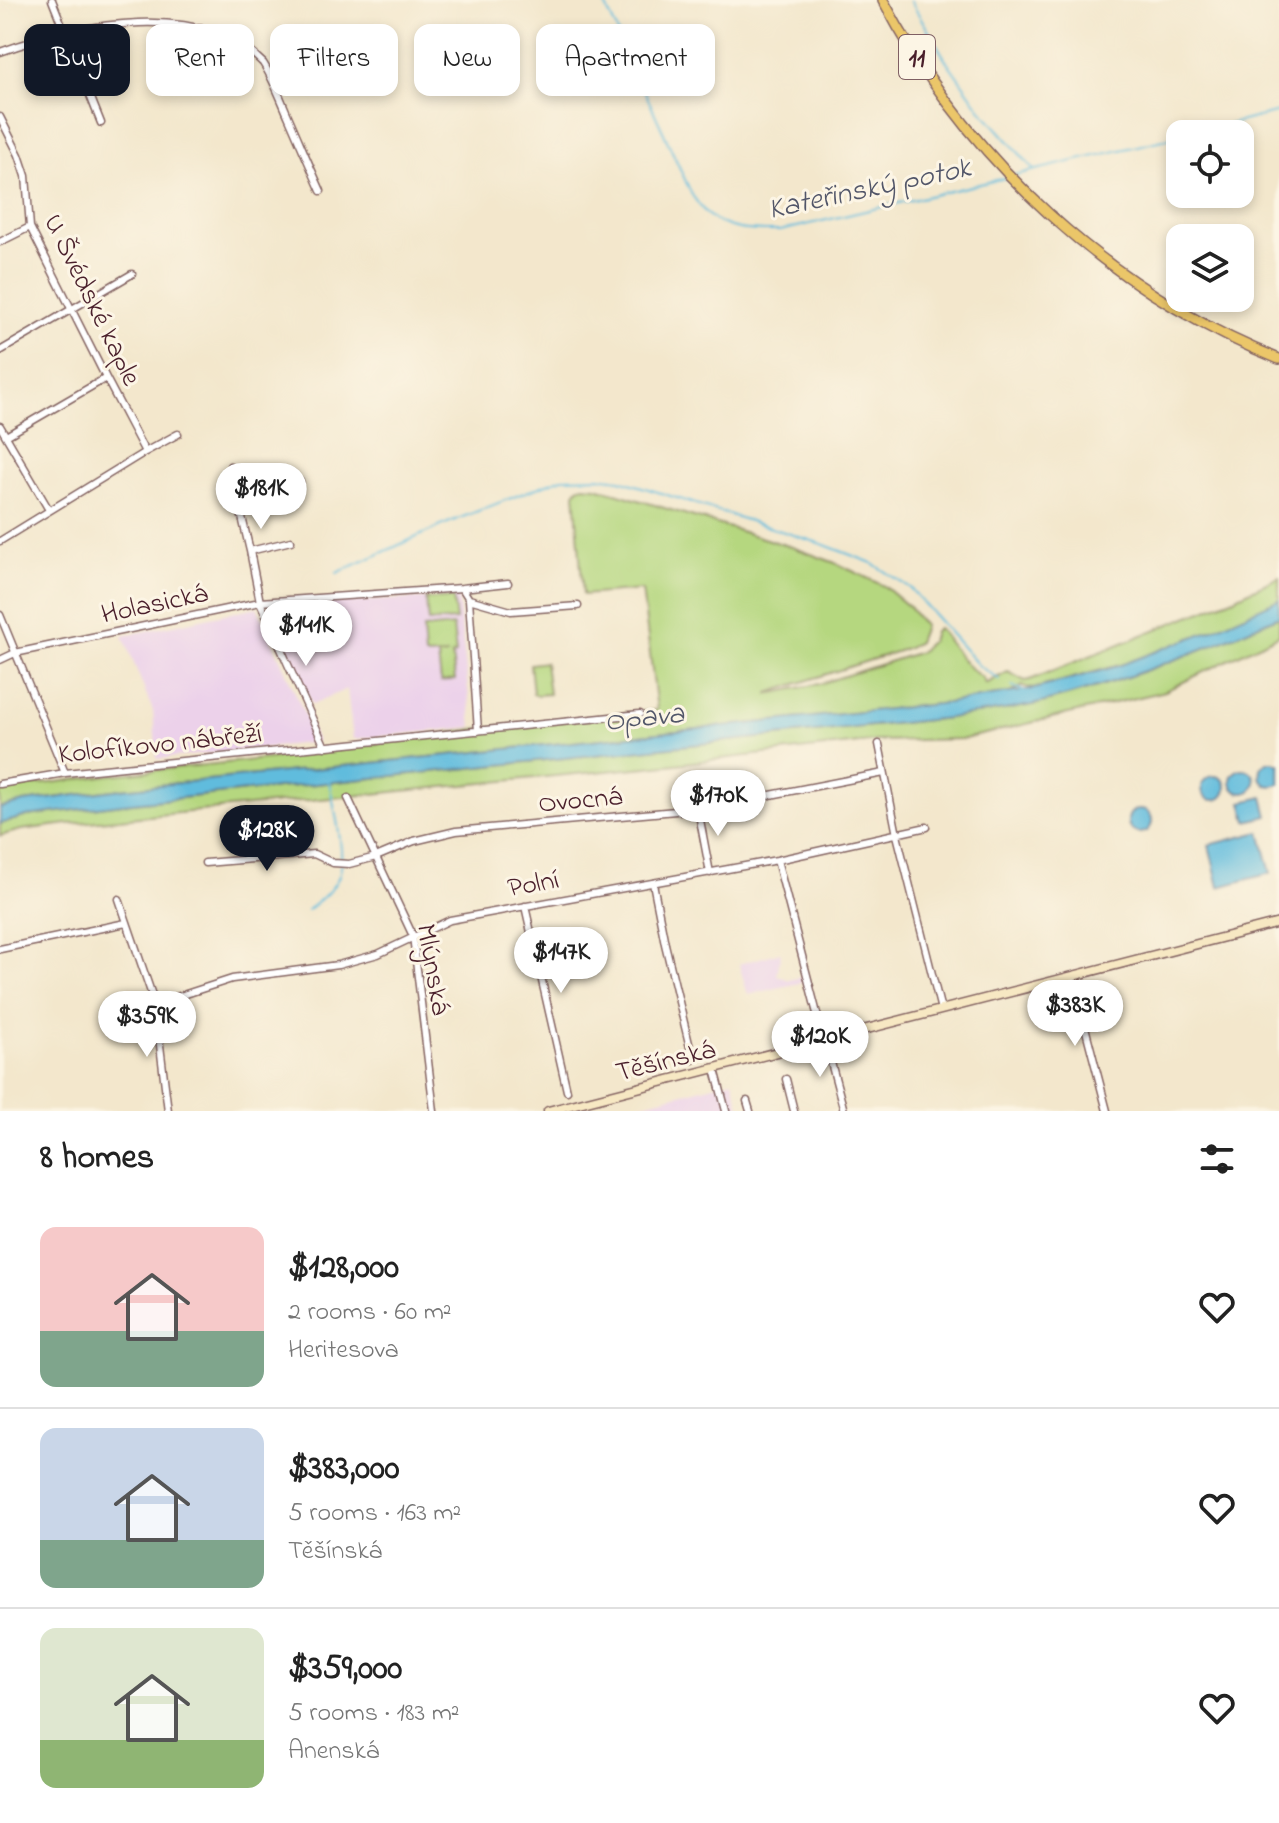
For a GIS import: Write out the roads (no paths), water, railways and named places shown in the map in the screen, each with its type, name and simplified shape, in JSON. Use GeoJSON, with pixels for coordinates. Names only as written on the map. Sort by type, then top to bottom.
{"type":"FeatureCollection","features":[{"type":"Feature","properties":{"kind":"main road","name":"11"},"geometry":{"type":"LineString","coordinates":[[883,0],[922,65],[956,112],[995,160],[1035,200],[1099,256],[1168,304],[1219,332],[1279,359]]}},
{"type":"Feature","properties":{"kind":"street"},"geometry":{"type":"LineString","coordinates":[[52,0],[62,24]]}},
{"type":"Feature","properties":{"kind":"street"},"geometry":{"type":"LineString","coordinates":[[85,24],[111,18]]}},
{"type":"Feature","properties":{"kind":"street"},"geometry":{"type":"LineString","coordinates":[[0,52],[24,43]]}},
{"type":"Feature","properties":{"kind":"street"},"geometry":{"type":"LineString","coordinates":[[254,52],[275,85],[321,191]]}},
{"type":"Feature","properties":{"kind":"street"},"geometry":{"type":"LineString","coordinates":[[90,96],[101,123]]}},
{"type":"Feature","properties":{"kind":"street","name":"U Švédské kaple"},"geometry":{"type":"LineString","coordinates":[[0,117],[26,176],[30,227],[145,452]]}},
{"type":"Feature","properties":{"kind":"street"},"geometry":{"type":"LineString","coordinates":[[0,242],[30,227]]}},
{"type":"Feature","properties":{"kind":"street"},"geometry":{"type":"LineString","coordinates":[[0,351],[132,274]]}},
{"type":"Feature","properties":{"kind":"street"},"geometry":{"type":"LineString","coordinates":[[6,436],[106,378]]}},
{"type":"Feature","properties":{"kind":"street"},"geometry":{"type":"LineString","coordinates":[[0,426],[49,510]]}},
{"type":"Feature","properties":{"kind":"street"},"geometry":{"type":"LineString","coordinates":[[0,541],[178,434]]}},
{"type":"Feature","properties":{"kind":"street"},"geometry":{"type":"LineString","coordinates":[[230,466],[260,602],[325,747]]}},
{"type":"Feature","properties":{"kind":"street"},"geometry":{"type":"LineString","coordinates":[[238,497],[300,482]]}},
{"type":"Feature","properties":{"kind":"street"},"geometry":{"type":"LineString","coordinates":[[250,551],[291,541]]}},
{"type":"Feature","properties":{"kind":"street","name":"Holasická"},"geometry":{"type":"LineString","coordinates":[[0,660],[15,653],[260,602],[508,583]]}},
{"type":"Feature","properties":{"kind":"street"},"geometry":{"type":"LineString","coordinates":[[462,588],[469,599],[478,731]]}},
{"type":"Feature","properties":{"kind":"street"},"geometry":{"type":"LineString","coordinates":[[469,599],[511,611],[578,606]]}},
{"type":"Feature","properties":{"kind":"street"},"geometry":{"type":"LineString","coordinates":[[0,615],[65,773]]}},
{"type":"Feature","properties":{"kind":"street","name":"Kolofíkovo nábřeží"},"geometry":{"type":"LineString","coordinates":[[0,784],[65,773],[640,714]]}},
{"type":"Feature","properties":{"kind":"street"},"geometry":{"type":"LineString","coordinates":[[879,744],[897,835],[941,1010]]}},
{"type":"Feature","properties":{"kind":"street","name":"Ovocná"},"geometry":{"type":"LineString","coordinates":[[205,863],[314,854],[333,863],[349,864],[376,857],[414,841],[456,831],[698,809],[884,773]]}},
{"type":"Feature","properties":{"kind":"street","name":"Mlýnská"},"geometry":{"type":"LineString","coordinates":[[348,798],[413,936],[434,1111]]}},
{"type":"Feature","properties":{"kind":"street"},"geometry":{"type":"LineString","coordinates":[[698,809],[710,873]]}},
{"type":"Feature","properties":{"kind":"street","name":"Polní"},"geometry":{"type":"LineString","coordinates":[[155,1004],[232,979],[338,965],[378,954],[450,920],[777,860],[927,827]]}},
{"type":"Feature","properties":{"kind":"street"},"geometry":{"type":"LineString","coordinates":[[777,860],[821,1029]]}},
{"type":"Feature","properties":{"kind":"street"},"geometry":{"type":"LineString","coordinates":[[653,883],[693,1060]]}},
{"type":"Feature","properties":{"kind":"street"},"geometry":{"type":"LineString","coordinates":[[119,899],[155,1004],[168,1111]]}},
{"type":"Feature","properties":{"kind":"street"},"geometry":{"type":"LineString","coordinates":[[525,906],[567,1091]]}},
{"type":"Feature","properties":{"kind":"street"},"geometry":{"type":"LineString","coordinates":[[0,949],[126,923]]}},
{"type":"Feature","properties":{"kind":"street","name":"Těšínská"},"geometry":{"type":"LineString","coordinates":[[548,1111],[1279,923]]}},
{"type":"Feature","properties":{"kind":"street"},"geometry":{"type":"LineString","coordinates":[[1072,977],[1107,1111]]}},
{"type":"Feature","properties":{"kind":"street"},"geometry":{"type":"LineString","coordinates":[[825,1040],[844,1111]]}},
{"type":"Feature","properties":{"kind":"street"},"geometry":{"type":"LineString","coordinates":[[715,1069],[726,1111]]}},
{"type":"Feature","properties":{"kind":"street"},"geometry":{"type":"LineString","coordinates":[[786,1079],[794,1111]]}},
{"type":"Feature","properties":{"kind":"street"},"geometry":{"type":"LineString","coordinates":[[747,1101],[750,1111]]}},
{"type":"Feature","properties":{"kind":"water"},"geometry":{"type":"Polygon","coordinates":[[[1279,599],[1279,616],[1221,641],[1102,685],[1018,708],[949,718],[123,804],[27,816],[0,824],[0,808],[121,789],[947,703],[1034,689],[1118,666],[1214,629],[1279,599]]]}},
{"type":"Feature","properties":{"kind":"water"},"geometry":{"type":"Polygon","coordinates":[[[1267,762],[1279,764],[1279,784],[1266,785],[1260,777],[1261,768],[1267,762]]]}},
{"type":"Feature","properties":{"kind":"water"},"geometry":{"type":"Polygon","coordinates":[[[1243,769],[1252,772],[1255,781],[1252,790],[1243,793],[1234,790],[1231,781],[1234,772],[1243,769]]]}},
{"type":"Feature","properties":{"kind":"water"},"geometry":{"type":"Polygon","coordinates":[[[1214,776],[1223,779],[1226,788],[1223,797],[1214,800],[1205,797],[1202,788],[1205,779],[1214,776]]]}},
{"type":"Feature","properties":{"kind":"water"},"geometry":{"type":"Polygon","coordinates":[[[1263,797],[1268,816],[1247,821],[1242,802],[1263,797]]]}},
{"type":"Feature","properties":{"kind":"water"},"geometry":{"type":"Polygon","coordinates":[[[1140,809],[1149,812],[1152,821],[1149,830],[1140,833],[1131,830],[1128,821],[1131,812],[1140,809]]]}},
{"type":"Feature","properties":{"kind":"water"},"geometry":{"type":"Polygon","coordinates":[[[1260,832],[1271,873],[1219,887],[1209,845],[1260,832]]]}},
{"type":"Feature","properties":{"kind":"waterway","name":"Kateřinský potok"},"geometry":{"type":"LineString","coordinates":[[603,0],[692,195],[709,216],[725,225],[743,230],[780,231],[1005,178]]}},
{"type":"Feature","properties":{"kind":"waterway"},"geometry":{"type":"LineString","coordinates":[[910,0],[946,60],[982,111],[1034,170]]}},
{"type":"Feature","properties":{"kind":"waterway","name":"Kateřinský potok"},"geometry":{"type":"LineString","coordinates":[[1246,120],[1279,112]]}},
{"type":"Feature","properties":{"kind":"waterway","name":"Kateřinský potok"},"geometry":{"type":"LineString","coordinates":[[1015,175],[1166,139]]}},
{"type":"Feature","properties":{"kind":"waterway"},"geometry":{"type":"LineString","coordinates":[[337,573],[450,522],[562,478],[620,480],[822,544],[872,563],[910,588],[979,666],[1000,680]]}},
{"type":"Feature","properties":{"kind":"waterway"},"geometry":{"type":"LineString","coordinates":[[1012,686],[1025,692]]}},
{"type":"Feature","properties":{"kind":"waterway"},"geometry":{"type":"LineString","coordinates":[[307,910],[332,888],[341,869],[339,831],[329,782]]}},
{"type":"Feature","properties":{"kind":"water label","name":"Opava"},"geometry":{"type":"Point","coordinates":[644,716]}}]}
